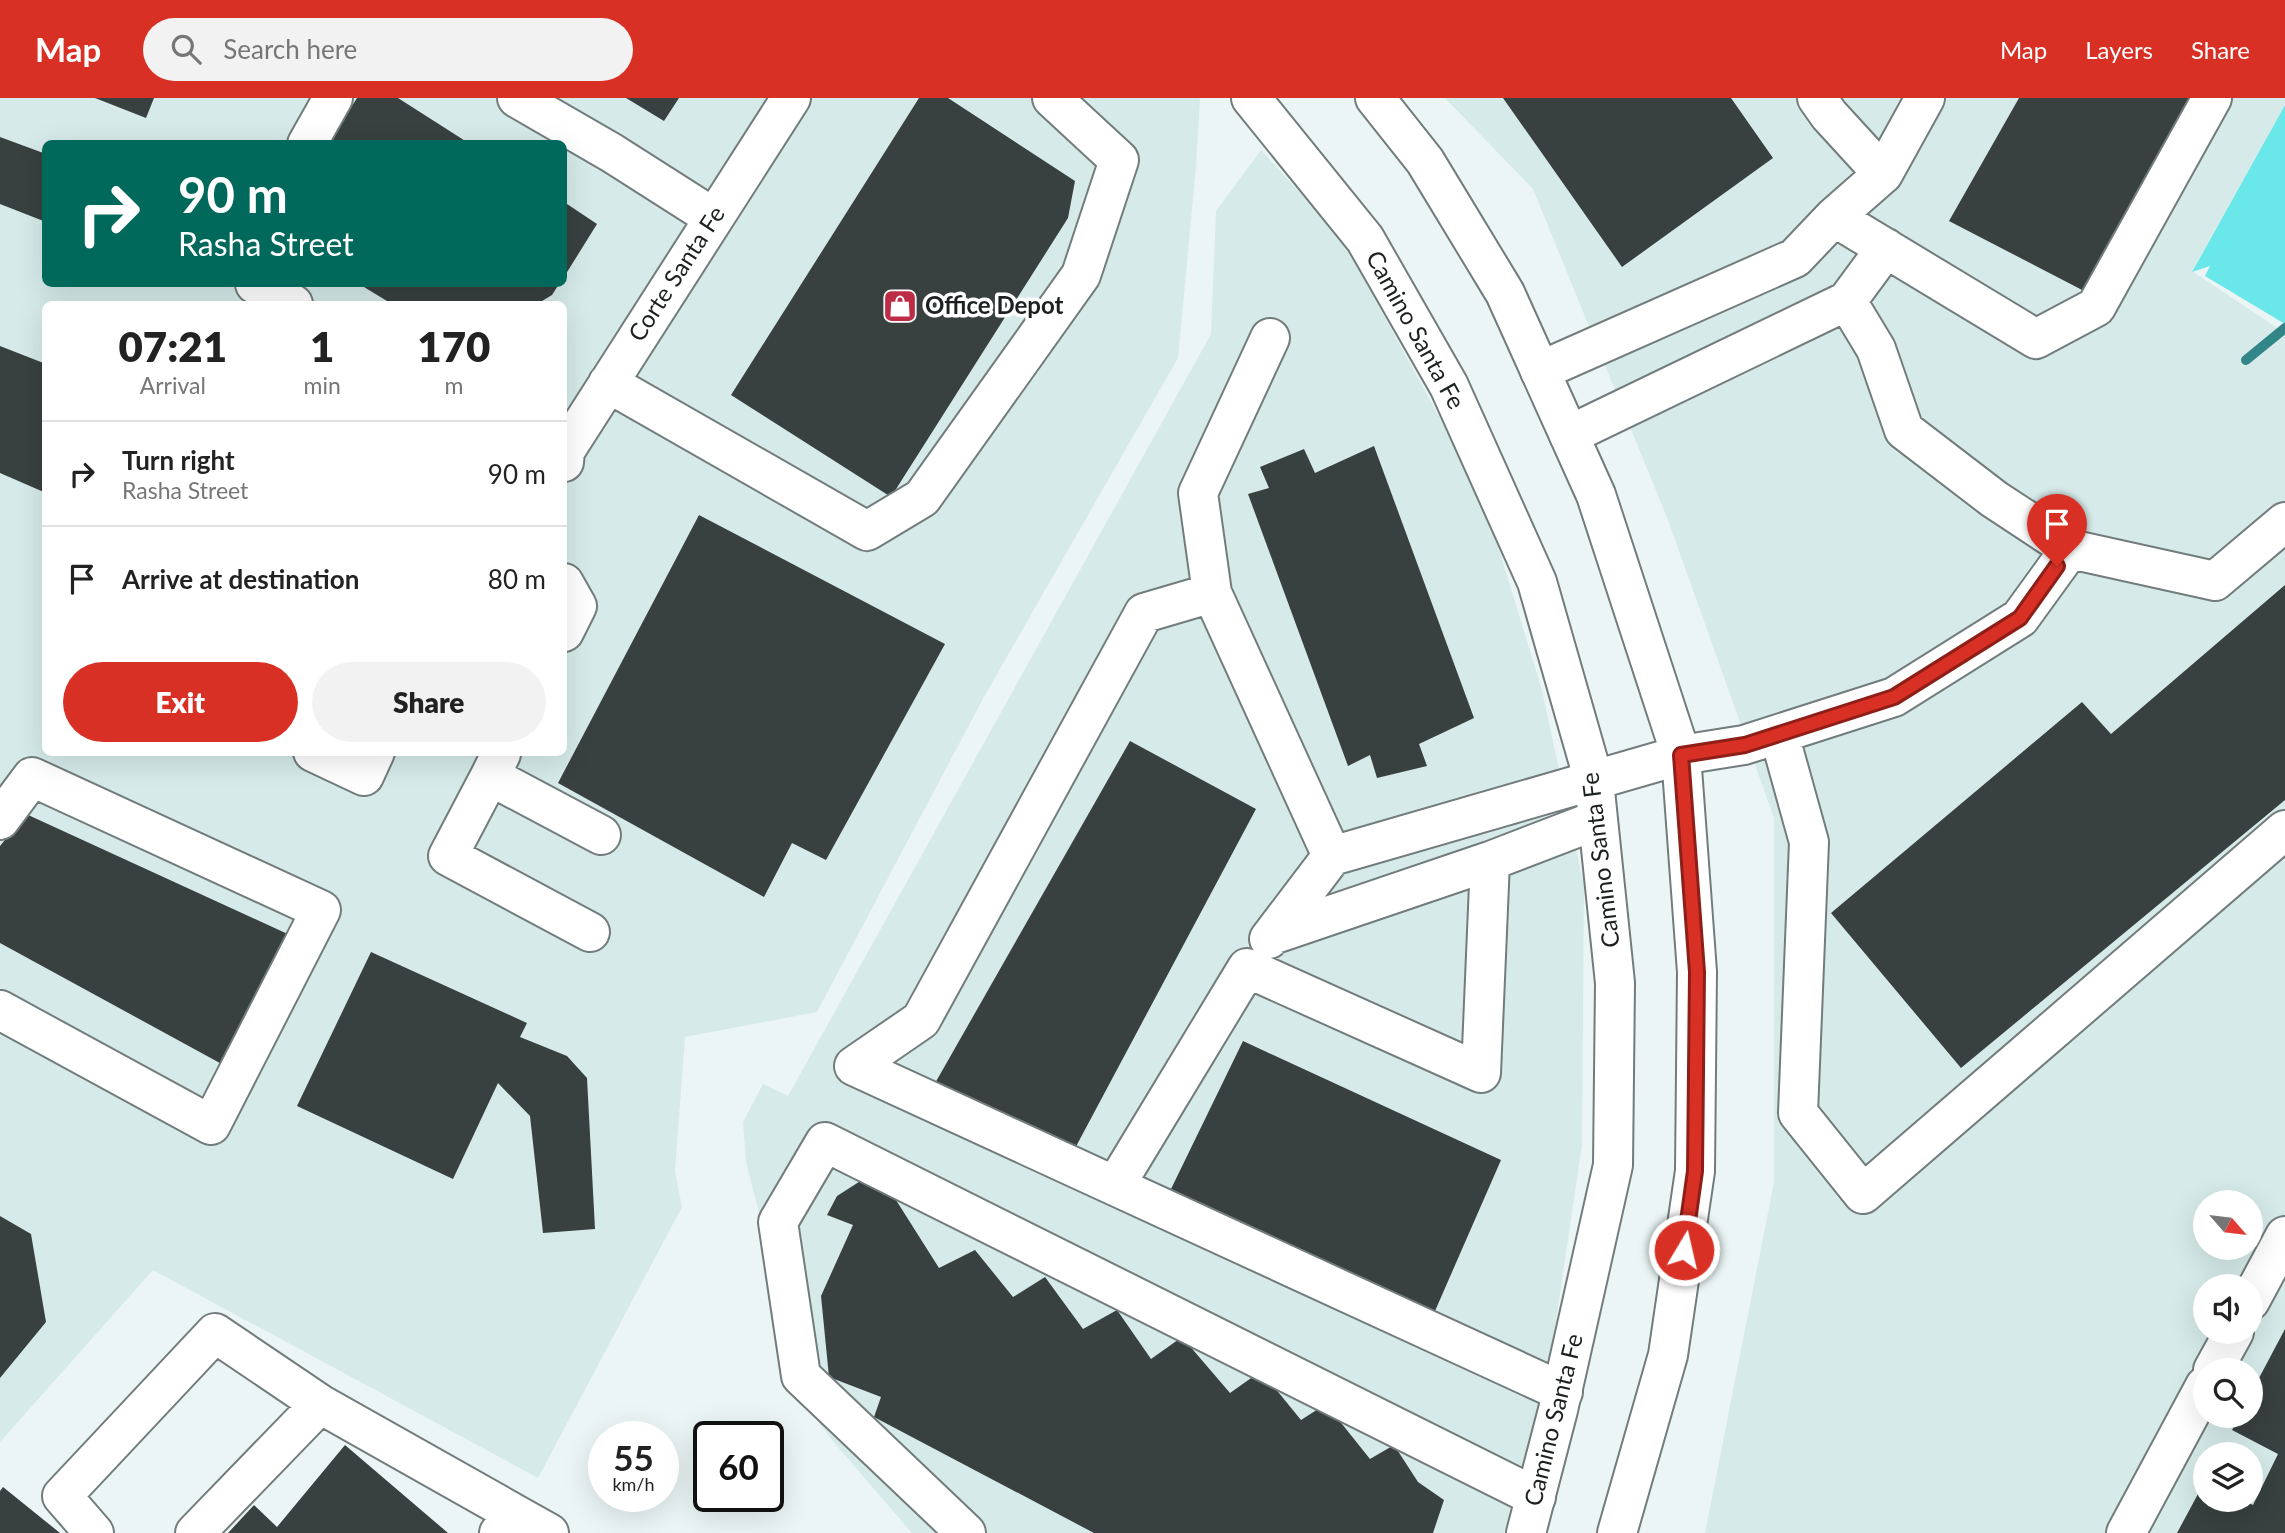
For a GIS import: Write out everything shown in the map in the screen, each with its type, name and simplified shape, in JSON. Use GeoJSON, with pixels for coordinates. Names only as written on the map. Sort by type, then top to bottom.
{"type":"FeatureCollection","features":[{"type":"Feature","properties":{"kind":"main road"},"geometry":{"type":"LineString","coordinates":[[309,140],[333,98]]}},
{"type":"Feature","properties":{"kind":"main road"},"geometry":{"type":"LineString","coordinates":[[517,98],[612,153],[714,218]]}},
{"type":"Feature","properties":{"kind":"main road","name":"Corte Santa Fe"},"geometry":{"type":"LineString","coordinates":[[567,450],[790,98]]}},
{"type":"Feature","properties":{"kind":"main road"},"geometry":{"type":"LineString","coordinates":[[608,383],[867,531],[922,498],[1081,275],[1119,160],[1052,98]]}},
{"type":"Feature","properties":{"kind":"main road","name":"Camino Santa Fe"},"geometry":{"type":"LineString","coordinates":[[1251,98],[1365,239],[1449,386],[1537,582],[1594,781],[1615,984],[1613,1166],[1563,1392],[1526,1533]]}},
{"type":"Feature","properties":{"kind":"main road"},"geometry":{"type":"LineString","coordinates":[[1375,98],[1425,161],[1498,281],[1540,371],[1596,495],[1681,755],[1697,972],[1695,1171],[1668,1355],[1617,1533]]}},
{"type":"Feature","properties":{"kind":"main road"},"geometry":{"type":"LineString","coordinates":[[1817,98],[1883,174]]}},
{"type":"Feature","properties":{"kind":"main road"},"geometry":{"type":"LineString","coordinates":[[1540,371],[1794,258],[1834,217],[1883,174],[1925,98]]}},
{"type":"Feature","properties":{"kind":"main road"},"geometry":{"type":"LineString","coordinates":[[1834,217],[2036,339],[2096,307],[2213,98]]}},
{"type":"Feature","properties":{"kind":"main road"},"geometry":{"type":"LineString","coordinates":[[1569,435],[1847,300],[1886,248]]}},
{"type":"Feature","properties":{"kind":"main road"},"geometry":{"type":"LineString","coordinates":[[1847,300],[1876,349],[1904,430],[1994,499],[2070,549],[2215,581],[2285,522]]}},
{"type":"Feature","properties":{"kind":"main road"},"geometry":{"type":"LineString","coordinates":[[1270,338],[1198,493],[1212,593],[1332,856]]}},
{"type":"Feature","properties":{"kind":"main road"},"geometry":{"type":"LineString","coordinates":[[1115,1186],[1247,968],[1332,856],[1681,755],[1717,751],[1779,734],[1894,697],[2020,618],[2070,549]]}},
{"type":"Feature","properties":{"kind":"main road"},"geometry":{"type":"LineString","coordinates":[[567,588],[577,606],[567,626]]}},
{"type":"Feature","properties":{"kind":"main road"},"geometry":{"type":"LineString","coordinates":[[1212,593],[1144,613],[921,1020],[854,1066],[1563,1392]]}},
{"type":"Feature","properties":{"kind":"main road"},"geometry":{"type":"LineString","coordinates":[[1779,734],[1809,842],[1798,1113],[1863,1194],[2285,830]]}},
{"type":"Feature","properties":{"kind":"main road"},"geometry":{"type":"LineString","coordinates":[[322,756],[365,776],[373,756]]}},
{"type":"Feature","properties":{"kind":"main road"},"geometry":{"type":"LineString","coordinates":[[590,932],[448,856],[496,764],[601,835]]}},
{"type":"Feature","properties":{"kind":"main road"},"geometry":{"type":"LineString","coordinates":[[0,820],[32,777],[321,910],[211,1125],[0,1010]]}},
{"type":"Feature","properties":{"kind":"main road"},"geometry":{"type":"LineString","coordinates":[[1272,935],[1490,861],[1597,820]]}},
{"type":"Feature","properties":{"kind":"main road"},"geometry":{"type":"LineString","coordinates":[[1247,968],[1481,1073],[1490,861]]}},
{"type":"Feature","properties":{"kind":"main road"},"geometry":{"type":"LineString","coordinates":[[966,1533],[801,1376],[778,1222],[825,1142],[1535,1497]]}},
{"type":"Feature","properties":{"kind":"main road"},"geometry":{"type":"LineString","coordinates":[[2263,1277],[2285,1236]]}},
{"type":"Feature","properties":{"kind":"main road"},"geometry":{"type":"LineString","coordinates":[[94,1533],[62,1496],[215,1333],[320,1404],[507,1523],[548,1533]]}},
{"type":"Feature","properties":{"kind":"main road"},"geometry":{"type":"LineString","coordinates":[[195,1533],[320,1404]]}},
{"type":"Feature","properties":{"kind":"main road"},"geometry":{"type":"LineString","coordinates":[[2126,1533],[2193,1408]]}},
{"type":"Feature","properties":{"kind":"shaded area"},"geometry":{"type":"Polygon","coordinates":[[[0,98],[1200,98],[1178,358],[985,695],[817,1012],[685,1037],[675,1171],[682,1207],[538,1478],[153,1270],[0,1442],[0,98]]]}},
{"type":"Feature","properties":{"kind":"shaded area"},"geometry":{"type":"Polygon","coordinates":[[[1445,98],[2285,98],[2285,105],[2192,271],[2285,333],[2285,1533],[1705,1533],[1774,1182],[1774,818],[1668,520],[1533,189],[1445,98]]]}},
{"type":"Feature","properties":{"kind":"shaded area"},"geometry":{"type":"Polygon","coordinates":[[[2285,105],[2285,324],[2205,276],[2210,266],[2192,272],[2285,105]]]}},
{"type":"Feature","properties":{"kind":"shaded area"},"geometry":{"type":"Polygon","coordinates":[[[1261,150],[1342,239],[1483,497],[1542,690],[1584,886],[1582,1145],[1550,1361],[1504,1533],[912,1533],[837,1446],[797,1394],[765,1237],[746,1162],[743,1122],[763,1084],[788,1096],[1211,334],[1216,211],[1261,150]]]}},
{"type":"Feature","properties":{"kind":"building"},"geometry":{"type":"Polygon","coordinates":[[[95,98],[154,98],[146,118],[95,98]]]}},
{"type":"Feature","properties":{"kind":"building"},"geometry":{"type":"Polygon","coordinates":[[[357,98],[398,98],[464,140],[331,140],[357,98]]]}},
{"type":"Feature","properties":{"kind":"building"},"geometry":{"type":"Polygon","coordinates":[[[626,98],[679,98],[664,121],[626,98]]]}},
{"type":"Feature","properties":{"kind":"building","name":"Office Depot"},"geometry":{"type":"Polygon","coordinates":[[[919,98],[948,98],[1075,181],[1068,218],[891,497],[731,395],[919,98]]]}},
{"type":"Feature","properties":{"kind":"building"},"geometry":{"type":"Polygon","coordinates":[[[1503,98],[1731,98],[1773,158],[1622,267],[1503,98]]]}},
{"type":"Feature","properties":{"kind":"building"},"geometry":{"type":"Polygon","coordinates":[[[2019,98],[2193,98],[2086,292],[1949,221],[2019,98]]]}},
{"type":"Feature","properties":{"kind":"building"},"geometry":{"type":"Polygon","coordinates":[[[0,137],[42,153],[42,220],[0,204],[0,137]]]}},
{"type":"Feature","properties":{"kind":"building"},"geometry":{"type":"Polygon","coordinates":[[[567,204],[597,224],[567,272],[567,204]]]}},
{"type":"Feature","properties":{"kind":"building"},"geometry":{"type":"Polygon","coordinates":[[[364,287],[557,287],[552,295],[542,301],[387,301],[364,287]]]}},
{"type":"Feature","properties":{"kind":"building"},"geometry":{"type":"Polygon","coordinates":[[[0,346],[42,362],[42,491],[0,473],[0,346]]]}},
{"type":"Feature","properties":{"kind":"building"},"geometry":{"type":"Polygon","coordinates":[[[1374,446],[1474,718],[1419,744],[1427,766],[1377,778],[1370,755],[1348,766],[1248,494],[1269,488],[1260,467],[1304,449],[1315,473],[1374,446]]]}},
{"type":"Feature","properties":{"kind":"building"},"geometry":{"type":"Polygon","coordinates":[[[699,515],[945,644],[826,860],[792,843],[764,897],[558,783],[699,515]]]}},
{"type":"Feature","properties":{"kind":"building"},"geometry":{"type":"Polygon","coordinates":[[[2285,585],[2285,800],[1961,1068],[1831,913],[2082,702],[2111,734],[2285,585]]]}},
{"type":"Feature","properties":{"kind":"building"},"geometry":{"type":"Polygon","coordinates":[[[1130,741],[1256,809],[1072,1154],[934,1085],[1130,741]]]}},
{"type":"Feature","properties":{"kind":"building"},"geometry":{"type":"Polygon","coordinates":[[[26,814],[292,936],[229,1068],[0,943],[0,846],[26,814]]]}},
{"type":"Feature","properties":{"kind":"building"},"geometry":{"type":"Polygon","coordinates":[[[371,952],[527,1023],[520,1037],[567,1056],[587,1078],[595,1229],[543,1233],[530,1116],[498,1083],[453,1179],[297,1106],[371,952]]]}},
{"type":"Feature","properties":{"kind":"building"},"geometry":{"type":"Polygon","coordinates":[[[1243,1041],[1501,1160],[1435,1311],[1171,1189],[1243,1041]]]}},
{"type":"Feature","properties":{"kind":"building"},"geometry":{"type":"Polygon","coordinates":[[[862,1180],[889,1189],[939,1268],[975,1250],[1013,1297],[1045,1277],[1083,1329],[1117,1310],[1151,1359],[1182,1337],[1230,1393],[1261,1371],[1301,1420],[1326,1404],[1370,1459],[1394,1445],[1418,1482],[1444,1500],[1433,1533],[1094,1533],[874,1417],[881,1397],[829,1377],[821,1296],[853,1225],[827,1215],[837,1196],[862,1180]]]}},
{"type":"Feature","properties":{"kind":"building"},"geometry":{"type":"Polygon","coordinates":[[[0,1216],[31,1234],[46,1322],[0,1378],[0,1216]]]}},
{"type":"Feature","properties":{"kind":"building"},"geometry":{"type":"Polygon","coordinates":[[[2285,1329],[2285,1533],[2177,1533],[2193,1503],[2193,1512],[2263,1512],[2263,1485],[2278,1454],[2263,1446],[2263,1442],[2255,1442],[2232,1430],[2263,1428],[2263,1370],[2285,1329]]]}},
{"type":"Feature","properties":{"kind":"building"},"geometry":{"type":"Polygon","coordinates":[[[345,1445],[448,1533],[228,1533],[254,1505],[277,1527],[345,1445]]]}},
{"type":"Feature","properties":{"kind":"building"},"geometry":{"type":"Polygon","coordinates":[[[3,1487],[60,1533],[0,1533],[0,1491],[3,1487]]]}},
{"type":"Feature","properties":{"kind":"waterway"},"geometry":{"type":"LineString","coordinates":[[2246,360],[2285,328]]}},
{"type":"Feature","properties":{"kind":"place","name":"Office Depot"},"geometry":{"type":"Point","coordinates":[900,306]}},
{"type":"Feature","properties":{"kind":"route"},"geometry":{"type":"LineString","coordinates":[[1684,1250],[1695,1171],[1697,972],[1681,755],[1745,745],[1894,697],[2020,618],[2057,566]]}}]}
